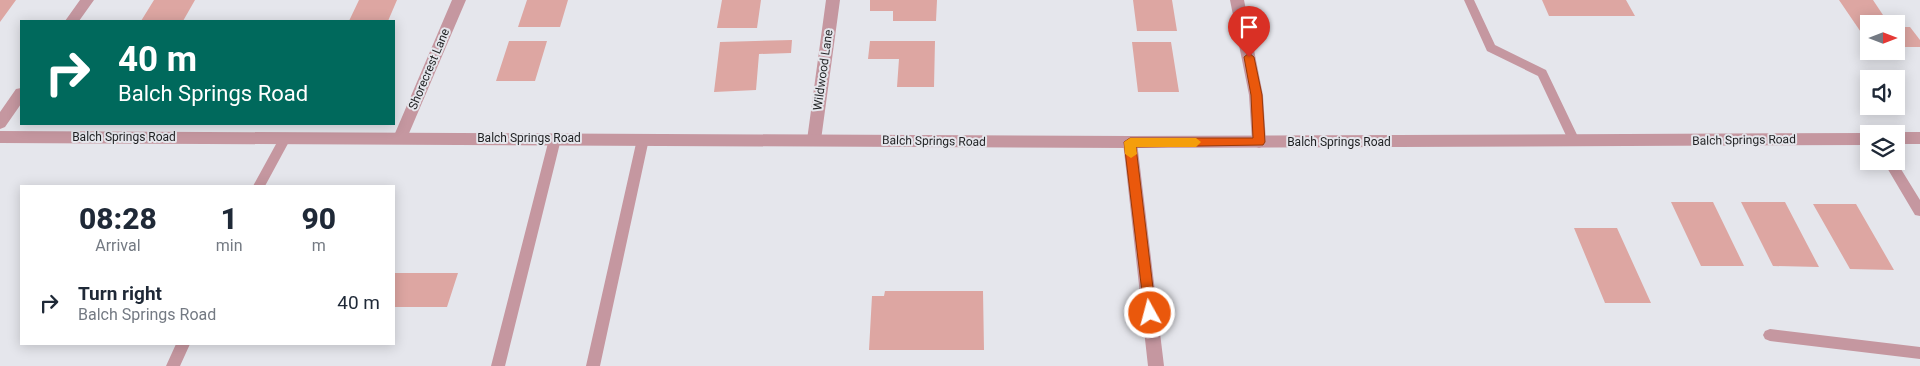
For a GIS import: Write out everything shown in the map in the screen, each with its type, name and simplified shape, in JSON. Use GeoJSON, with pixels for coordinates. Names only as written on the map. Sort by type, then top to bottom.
{"type":"FeatureCollection","features":[{"type":"Feature","properties":{"kind":"street"},"geometry":{"type":"LineString","coordinates":[[73,20],[87,0]]}},
{"type":"Feature","properties":{"kind":"street","name":"Shorecrest Lane"},"geometry":{"type":"LineString","coordinates":[[400,138],[459,0]]}},
{"type":"Feature","properties":{"kind":"street","name":"Wildwood Lane"},"geometry":{"type":"LineString","coordinates":[[814,140],[832,0]]}},
{"type":"Feature","properties":{"kind":"street"},"geometry":{"type":"LineString","coordinates":[[1237,0],[1256,95],[1259,142]]}},
{"type":"Feature","properties":{"kind":"street"},"geometry":{"type":"LineString","coordinates":[[0,123],[20,94]]}},
{"type":"Feature","properties":{"kind":"street","name":"Balch Springs Road"},"geometry":{"type":"LineString","coordinates":[[0,137],[1130,142],[1860,139]]}},
{"type":"Feature","properties":{"kind":"street"},"geometry":{"type":"LineString","coordinates":[[1905,138],[1920,138]]}},
{"type":"Feature","properties":{"kind":"street"},"geometry":{"type":"LineString","coordinates":[[1130,142],[1156,366]]}},
{"type":"Feature","properties":{"kind":"lane"},"geometry":{"type":"LineString","coordinates":[[1469,0],[1490,48],[1542,73],[1574,141]]}},
{"type":"Feature","properties":{"kind":"lane"},"geometry":{"type":"LineString","coordinates":[[260,185],[285,138]]}},
{"type":"Feature","properties":{"kind":"lane"},"geometry":{"type":"LineString","coordinates":[[498,366],[555,139]]}},
{"type":"Feature","properties":{"kind":"lane"},"geometry":{"type":"LineString","coordinates":[[593,366],[643,139]]}},
{"type":"Feature","properties":{"kind":"lane"},"geometry":{"type":"LineString","coordinates":[[1895,170],[1920,211]]}},
{"type":"Feature","properties":{"kind":"lane"},"geometry":{"type":"LineString","coordinates":[[1770,335],[1920,353]]}},
{"type":"Feature","properties":{"kind":"lane"},"geometry":{"type":"LineString","coordinates":[[173,366],[183,345]]}},
{"type":"Feature","properties":{"kind":"building"},"geometry":{"type":"Polygon","coordinates":[[[0,0],[16,0],[0,22],[0,0]]]}},
{"type":"Feature","properties":{"kind":"building"},"geometry":{"type":"Polygon","coordinates":[[[154,0],[195,0],[184,20],[142,20],[154,0]]]}},
{"type":"Feature","properties":{"kind":"building"},"geometry":{"type":"Polygon","coordinates":[[[359,0],[397,0],[388,20],[349,20],[359,0]]]}},
{"type":"Feature","properties":{"kind":"building"},"geometry":{"type":"Polygon","coordinates":[[[527,0],[568,0],[560,27],[518,27],[527,0]]]}},
{"type":"Feature","properties":{"kind":"building"},"geometry":{"type":"Polygon","coordinates":[[[722,0],[761,0],[757,28],[717,28],[722,0]]]}},
{"type":"Feature","properties":{"kind":"building"},"geometry":{"type":"Polygon","coordinates":[[[870,0],[937,0],[936,21],[893,21],[893,11],[870,11],[870,0]]]}},
{"type":"Feature","properties":{"kind":"building"},"geometry":{"type":"Polygon","coordinates":[[[1133,0],[1172,0],[1177,31],[1137,31],[1133,0]]]}},
{"type":"Feature","properties":{"kind":"building"},"geometry":{"type":"Polygon","coordinates":[[[1542,0],[1626,0],[1635,16],[1549,16],[1542,0]]]}},
{"type":"Feature","properties":{"kind":"building"},"geometry":{"type":"Polygon","coordinates":[[[1839,0],[1873,0],[1883,15],[1860,15],[1860,31],[1839,0]]]}},
{"type":"Feature","properties":{"kind":"building"},"geometry":{"type":"Polygon","coordinates":[[[1905,27],[1910,27],[1920,40],[1920,47],[1905,47],[1905,27]]]}},
{"type":"Feature","properties":{"kind":"building"},"geometry":{"type":"Polygon","coordinates":[[[792,40],[791,53],[759,54],[756,90],[714,92],[720,42],[792,40]]]}},
{"type":"Feature","properties":{"kind":"building"},"geometry":{"type":"Polygon","coordinates":[[[509,41],[547,41],[535,81],[496,81],[509,41]]]}},
{"type":"Feature","properties":{"kind":"building"},"geometry":{"type":"Polygon","coordinates":[[[870,41],[935,41],[934,87],[897,87],[899,59],[868,59],[870,41]]]}},
{"type":"Feature","properties":{"kind":"building"},"geometry":{"type":"Polygon","coordinates":[[[1132,42],[1171,42],[1179,92],[1138,92],[1132,42]]]}},
{"type":"Feature","properties":{"kind":"building"},"geometry":{"type":"Polygon","coordinates":[[[1671,202],[1713,202],[1744,266],[1701,266],[1671,202]]]}},
{"type":"Feature","properties":{"kind":"building"},"geometry":{"type":"Polygon","coordinates":[[[1741,202],[1785,202],[1819,267],[1773,266],[1741,202]]]}},
{"type":"Feature","properties":{"kind":"building"},"geometry":{"type":"Polygon","coordinates":[[[1813,204],[1856,204],[1894,270],[1850,269],[1813,204]]]}},
{"type":"Feature","properties":{"kind":"building"},"geometry":{"type":"Polygon","coordinates":[[[1574,228],[1617,228],[1651,303],[1605,303],[1574,228]]]}},
{"type":"Feature","properties":{"kind":"building"},"geometry":{"type":"Polygon","coordinates":[[[395,273],[458,273],[447,307],[395,307],[395,273]]]}},
{"type":"Feature","properties":{"kind":"building"},"geometry":{"type":"Polygon","coordinates":[[[885,291],[983,291],[984,350],[869,350],[872,296],[884,296],[885,291]]]}},
{"type":"Feature","properties":{"kind":"slow traffic"},"geometry":{"type":"LineString","coordinates":[[1131,154],[1130,142],[1196,142]]}},
{"type":"Feature","properties":{"kind":"route"},"geometry":{"type":"LineString","coordinates":[[1150,313],[1130,142],[1259,142],[1256,95],[1249,57]]}}]}
